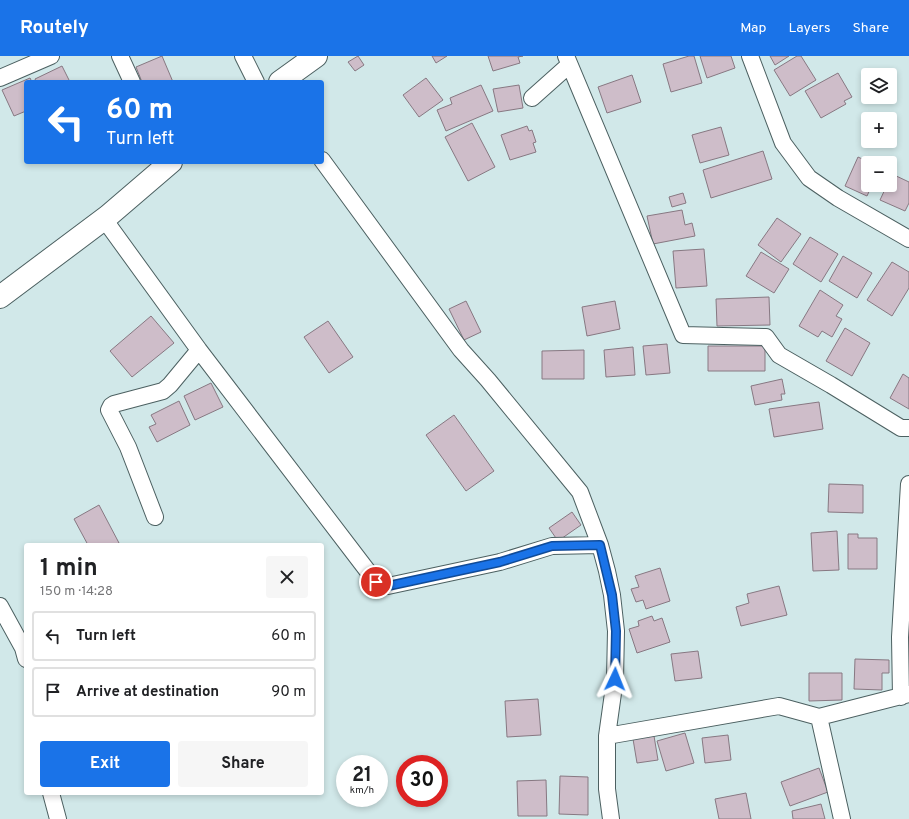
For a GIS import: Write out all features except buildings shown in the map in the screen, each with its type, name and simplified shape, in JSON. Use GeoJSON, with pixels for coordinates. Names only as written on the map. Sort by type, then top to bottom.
{"type":"FeatureCollection","features":[{"type":"Feature","properties":{"kind":"main road"},"geometry":{"type":"LineString","coordinates":[[283,80],[316,56]]}},
{"type":"Feature","properties":{"kind":"main road"},"geometry":{"type":"LineString","coordinates":[[0,297],[104,219],[168,164]]}},
{"type":"Feature","properties":{"kind":"street"},"geometry":{"type":"LineString","coordinates":[[0,78],[51,56]]}},
{"type":"Feature","properties":{"kind":"street"},"geometry":{"type":"LineString","coordinates":[[120,56],[131,80]]}},
{"type":"Feature","properties":{"kind":"street"},"geometry":{"type":"LineString","coordinates":[[243,56],[255,80]]}},
{"type":"Feature","properties":{"kind":"street"},"geometry":{"type":"LineString","coordinates":[[750,56],[783,144],[809,178],[838,198],[909,239]]}},
{"type":"Feature","properties":{"kind":"street"},"geometry":{"type":"LineString","coordinates":[[532,98],[567,61],[683,335],[766,337],[779,355],[901,428],[909,428]]}},
{"type":"Feature","properties":{"kind":"street"},"geometry":{"type":"LineString","coordinates":[[324,163],[461,350],[488,380],[580,492],[600,545],[612,595],[616,631],[615,679],[607,736],[607,789],[610,819]]}},
{"type":"Feature","properties":{"kind":"street"},"geometry":{"type":"LineString","coordinates":[[104,219],[199,350],[376,582],[388,586],[500,562],[552,546],[600,545]]}},
{"type":"Feature","properties":{"kind":"street"},"geometry":{"type":"LineString","coordinates":[[155,517],[128,447],[109,410],[114,404],[163,390],[170,385],[199,350]]}},
{"type":"Feature","properties":{"kind":"street"},"geometry":{"type":"LineString","coordinates":[[607,736],[779,706],[819,717],[905,695],[900,637],[909,484]]}},
{"type":"Feature","properties":{"kind":"street"},"geometry":{"type":"LineString","coordinates":[[0,606],[24,652]]}},
{"type":"Feature","properties":{"kind":"street"},"geometry":{"type":"LineString","coordinates":[[819,717],[842,819]]}},
{"type":"Feature","properties":{"kind":"street"},"geometry":{"type":"LineString","coordinates":[[52,795],[58,819]]}},
{"type":"Feature","properties":{"kind":"route"},"geometry":{"type":"LineString","coordinates":[[376,582],[388,586],[500,562],[552,546],[600,545],[612,595],[616,631],[615,679]]}}]}
